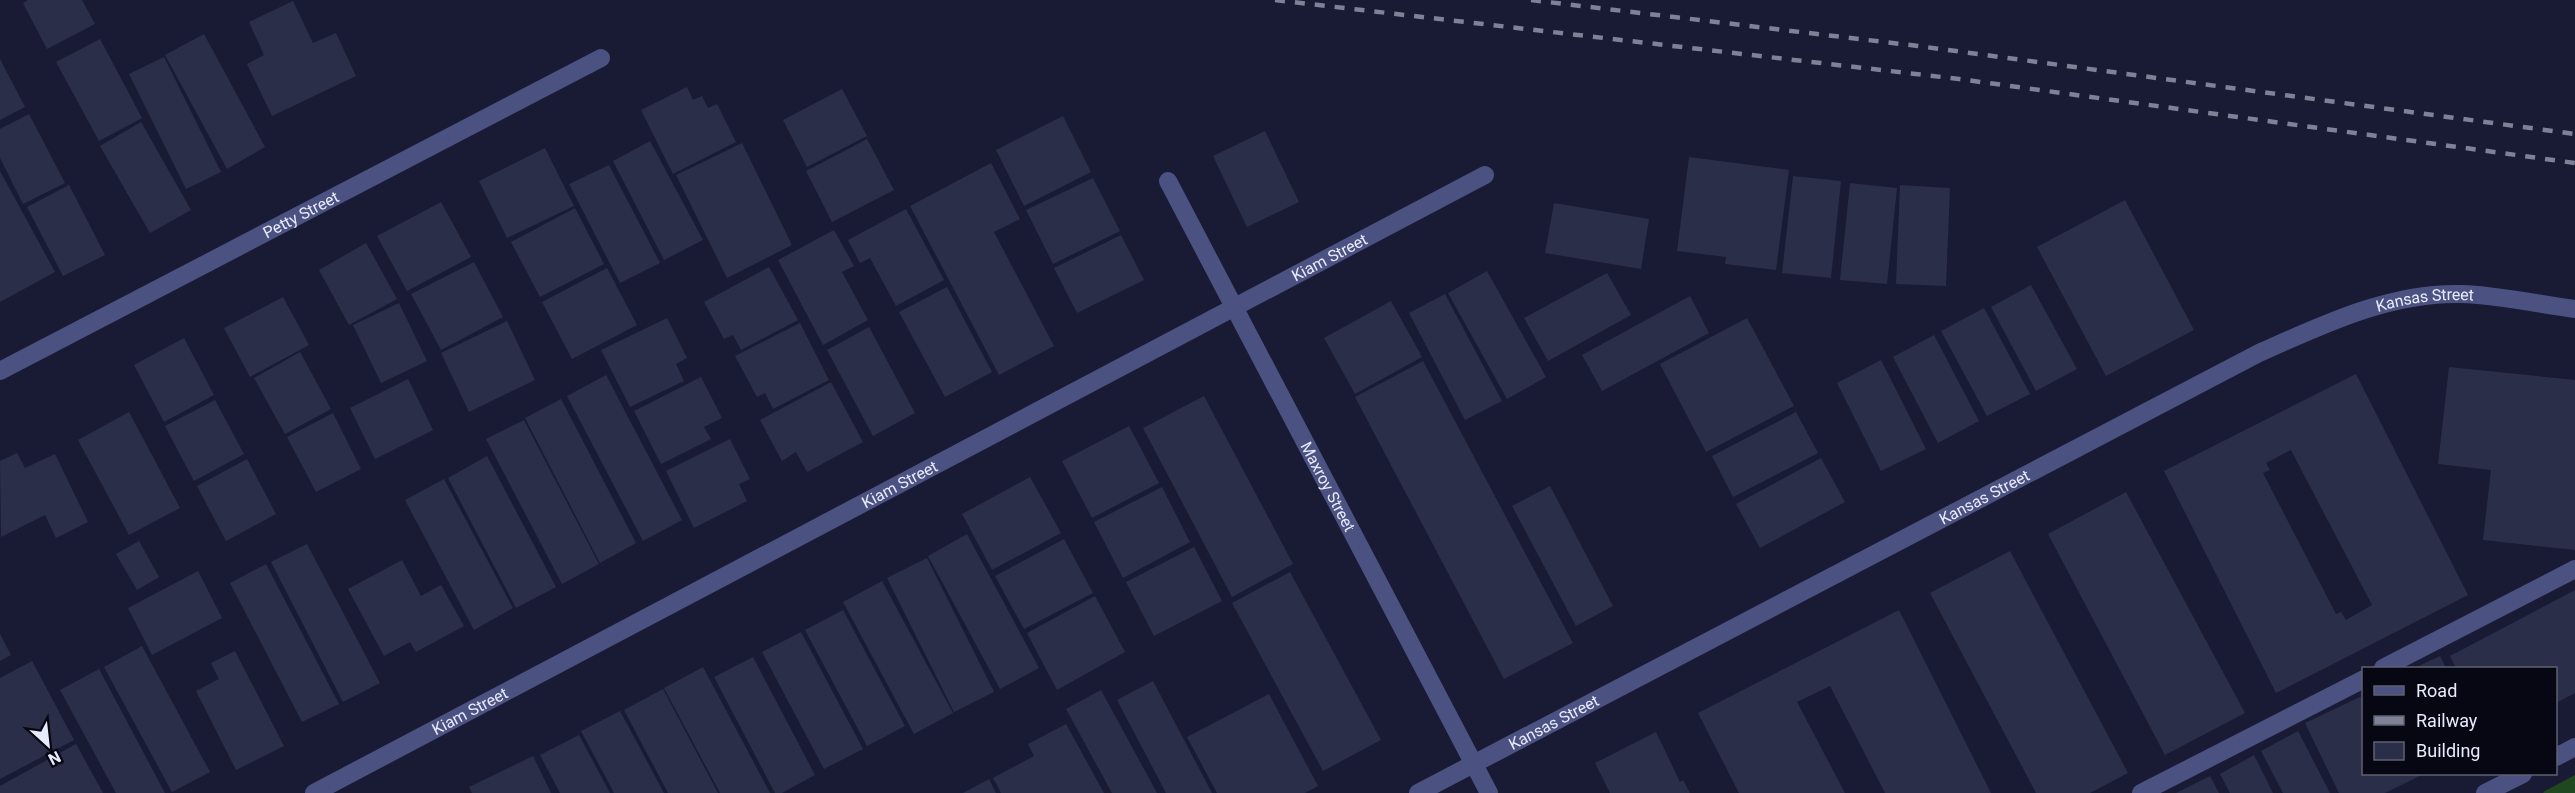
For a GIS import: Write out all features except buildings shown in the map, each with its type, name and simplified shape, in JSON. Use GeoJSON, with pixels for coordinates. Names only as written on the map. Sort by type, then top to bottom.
{"type":"FeatureCollection","features":[{"type":"Feature","properties":{"kind":"street","name":"Petty Street"},"geometry":{"type":"LineString","coordinates":[[0,371],[601,58]]}},
{"type":"Feature","properties":{"kind":"street","name":"Kiam Street"},"geometry":{"type":"LineString","coordinates":[[314,793],[1485,176]]}},
{"type":"Feature","properties":{"kind":"street","name":"Maxroy Street"},"geometry":{"type":"LineString","coordinates":[[1168,181],[1489,793]]}},
{"type":"Feature","properties":{"kind":"street","name":"Kansas Street"},"geometry":{"type":"LineString","coordinates":[[1418,793],[2259,353],[2322,324],[2416,297],[2461,294],[2575,309]]}},
{"type":"Feature","properties":{"kind":"street"},"geometry":{"type":"LineString","coordinates":[[2387,667],[2575,569]]}},
{"type":"Feature","properties":{"kind":"street"},"geometry":{"type":"LineString","coordinates":[[2141,793],[2362,680]]}},
{"type":"Feature","properties":{"kind":"street"},"geometry":{"type":"LineString","coordinates":[[2557,756],[2575,747]]}},
{"type":"Feature","properties":{"kind":"street"},"geometry":{"type":"LineString","coordinates":[[2485,793],[2521,775]]}},
{"type":"Feature","properties":{"kind":"green space"},"geometry":{"type":"Polygon","coordinates":[[[2575,775],[2575,793],[2543,792],[2575,775]]]}},
{"type":"Feature","properties":{"kind":"railway"},"geometry":{"type":"LineString","coordinates":[[1275,0],[1959,79],[2575,163]]}},
{"type":"Feature","properties":{"kind":"railway"},"geometry":{"type":"LineString","coordinates":[[1531,0],[1918,46],[2575,134]]}}]}
